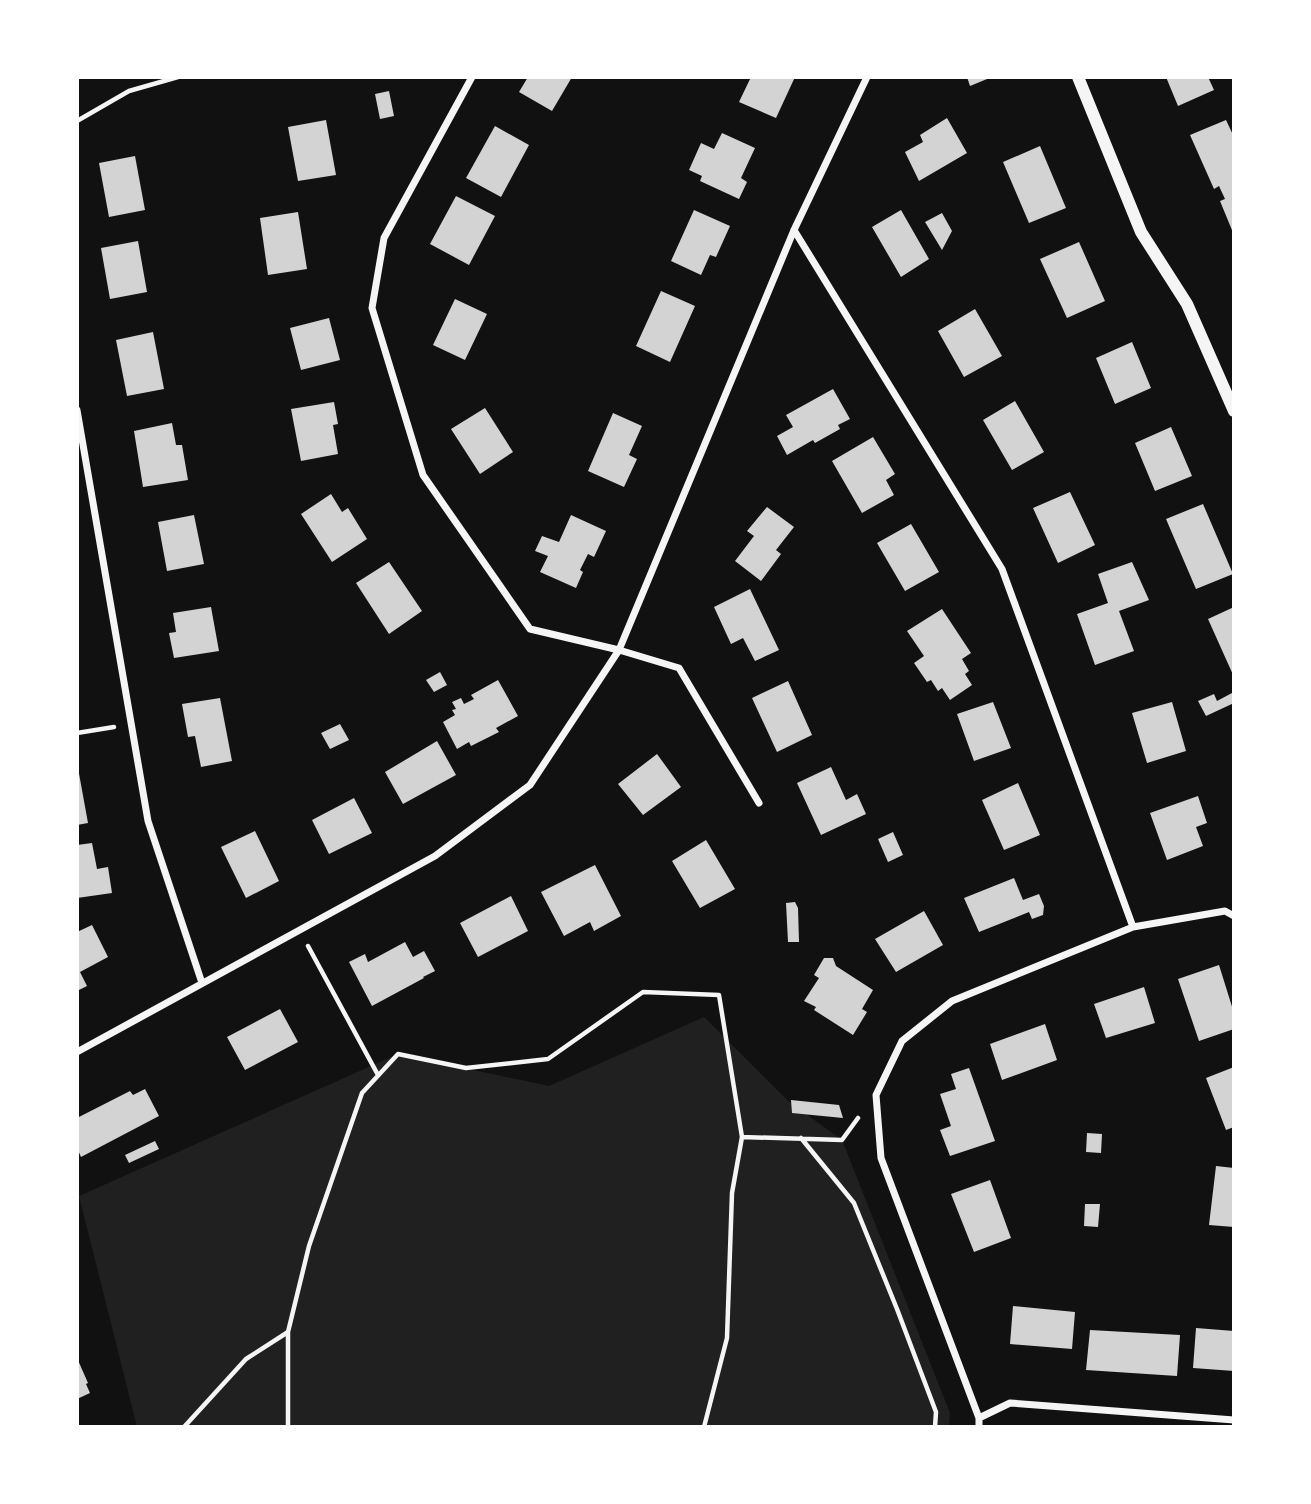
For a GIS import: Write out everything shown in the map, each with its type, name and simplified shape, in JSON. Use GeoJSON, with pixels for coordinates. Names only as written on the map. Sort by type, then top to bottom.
{"type":"FeatureCollection","features":[{"type":"Feature","properties":{"kind":"street"},"geometry":{"type":"LineString","coordinates":[[472,77],[384,238],[372,307],[423,475],[530,629],[619,650],[679,668],[759,803]]}},
{"type":"Feature","properties":{"kind":"street"},"geometry":{"type":"LineString","coordinates":[[77,1052],[435,856],[530,785],[619,650],[794,230],[867,77]]}},
{"type":"Feature","properties":{"kind":"street"},"geometry":{"type":"LineString","coordinates":[[1078,77],[1141,232],[1187,304],[1234,411]]}},
{"type":"Feature","properties":{"kind":"street"},"geometry":{"type":"LineString","coordinates":[[794,230],[1002,569],[1133,927]]}},
{"type":"Feature","properties":{"kind":"street"},"geometry":{"type":"LineString","coordinates":[[77,410],[148,821],[202,983]]}},
{"type":"Feature","properties":{"kind":"street"},"geometry":{"type":"LineString","coordinates":[[979,1427],[979,1418],[881,1158],[876,1095],[902,1041],[952,1001],[1133,927],[1225,911],[1234,916]]}},
{"type":"Feature","properties":{"kind":"street"},"geometry":{"type":"LineString","coordinates":[[979,1418],[1010,1404],[1234,1420]]}},
{"type":"Feature","properties":{"kind":"path"},"geometry":{"type":"LineString","coordinates":[[77,121],[129,92],[178,77]]}},
{"type":"Feature","properties":{"kind":"path"},"geometry":{"type":"LineString","coordinates":[[77,733],[131,724]]}},
{"type":"Feature","properties":{"kind":"path"},"geometry":{"type":"LineString","coordinates":[[299,930],[378,1075]]}},
{"type":"Feature","properties":{"kind":"path"},"geometry":{"type":"LineString","coordinates":[[288,1427],[288,1332],[309,1246],[362,1093],[398,1054],[466,1068],[548,1059],[643,992],[719,995],[741,1137],[732,1193],[727,1338],[704,1427]]}},
{"type":"Feature","properties":{"kind":"path"},"geometry":{"type":"LineString","coordinates":[[741,1137],[842,1140],[876,1095]]}},
{"type":"Feature","properties":{"kind":"path"},"geometry":{"type":"LineString","coordinates":[[802,1138],[854,1203],[936,1412],[935,1427]]}},
{"type":"Feature","properties":{"kind":"path"},"geometry":{"type":"LineString","coordinates":[[184,1427],[246,1359],[288,1332]]}},
{"type":"Feature","properties":{"kind":"shaded area"},"geometry":{"type":"Polygon","coordinates":[[[704,1017],[788,1101],[842,1140],[950,1413],[949,1427],[137,1427],[79,1196],[398,1054],[549,1086],[704,1017]]]}},
{"type":"Feature","properties":{"kind":"building"},"geometry":{"type":"Polygon","coordinates":[[[528,77],[572,77],[552,111],[519,92],[528,77]]]}},
{"type":"Feature","properties":{"kind":"building"},"geometry":{"type":"Polygon","coordinates":[[[751,77],[795,77],[776,118],[739,102],[751,77]]]}},
{"type":"Feature","properties":{"kind":"building"},"geometry":{"type":"Polygon","coordinates":[[[967,77],[992,77],[970,86],[967,77]]]}},
{"type":"Feature","properties":{"kind":"building"},"geometry":{"type":"Polygon","coordinates":[[[1166,77],[1208,77],[1214,90],[1178,106],[1166,77]]]}},
{"type":"Feature","properties":{"kind":"building"},"geometry":{"type":"Polygon","coordinates":[[[389,91],[394,116],[380,119],[375,94],[389,91]]]}},
{"type":"Feature","properties":{"kind":"building"},"geometry":{"type":"Polygon","coordinates":[[[947,118],[967,153],[919,181],[905,152],[923,142],[920,135],[947,118]]]}},
{"type":"Feature","properties":{"kind":"building"},"geometry":{"type":"Polygon","coordinates":[[[326,120],[336,175],[298,181],[288,127],[326,120]]]}},
{"type":"Feature","properties":{"kind":"building"},"geometry":{"type":"Polygon","coordinates":[[[1226,120],[1234,137],[1234,235],[1220,201],[1225,199],[1219,186],[1214,189],[1190,135],[1226,120]]]}},
{"type":"Feature","properties":{"kind":"building"},"geometry":{"type":"Polygon","coordinates":[[[495,126],[529,145],[501,197],[466,178],[495,126]]]}},
{"type":"Feature","properties":{"kind":"building"},"geometry":{"type":"Polygon","coordinates":[[[722,133],[755,148],[741,178],[747,182],[739,199],[700,181],[702,176],[689,170],[701,143],[714,149],[722,133]]]}},
{"type":"Feature","properties":{"kind":"building"},"geometry":{"type":"Polygon","coordinates":[[[1040,146],[1066,208],[1029,223],[1003,162],[1040,146]]]}},
{"type":"Feature","properties":{"kind":"building"},"geometry":{"type":"Polygon","coordinates":[[[135,156],[145,210],[109,217],[99,163],[135,156]]]}},
{"type":"Feature","properties":{"kind":"building"},"geometry":{"type":"Polygon","coordinates":[[[456,196],[495,216],[469,265],[430,244],[456,196]]]}},
{"type":"Feature","properties":{"kind":"building"},"geometry":{"type":"Polygon","coordinates":[[[694,210],[730,226],[716,257],[710,255],[701,275],[671,261],[694,210]]]}},
{"type":"Feature","properties":{"kind":"building"},"geometry":{"type":"Polygon","coordinates":[[[901,210],[929,259],[901,277],[872,227],[901,210]]]}},
{"type":"Feature","properties":{"kind":"building"},"geometry":{"type":"Polygon","coordinates":[[[298,212],[307,269],[268,275],[260,218],[298,212]]]}},
{"type":"Feature","properties":{"kind":"building"},"geometry":{"type":"Polygon","coordinates":[[[942,213],[952,231],[942,250],[925,222],[942,213]]]}},
{"type":"Feature","properties":{"kind":"building"},"geometry":{"type":"Polygon","coordinates":[[[138,241],[147,292],[110,299],[101,248],[138,241]]]}},
{"type":"Feature","properties":{"kind":"building"},"geometry":{"type":"Polygon","coordinates":[[[1079,242],[1105,301],[1067,318],[1040,259],[1079,242]]]}},
{"type":"Feature","properties":{"kind":"building"},"geometry":{"type":"Polygon","coordinates":[[[661,291],[695,306],[670,362],[636,346],[661,291]]]}},
{"type":"Feature","properties":{"kind":"building"},"geometry":{"type":"Polygon","coordinates":[[[455,299],[487,314],[465,360],[433,345],[455,299]]]}},
{"type":"Feature","properties":{"kind":"building"},"geometry":{"type":"Polygon","coordinates":[[[975,309],[1002,356],[964,377],[938,331],[975,309]]]}},
{"type":"Feature","properties":{"kind":"building"},"geometry":{"type":"Polygon","coordinates":[[[329,318],[340,360],[301,370],[290,328],[329,318]]]}},
{"type":"Feature","properties":{"kind":"building"},"geometry":{"type":"Polygon","coordinates":[[[153,332],[164,389],[127,396],[116,340],[153,332]]]}},
{"type":"Feature","properties":{"kind":"building"},"geometry":{"type":"Polygon","coordinates":[[[1132,342],[1151,388],[1115,404],[1096,358],[1132,342]]]}},
{"type":"Feature","properties":{"kind":"building"},"geometry":{"type":"Polygon","coordinates":[[[833,389],[850,419],[838,425],[840,429],[787,455],[777,436],[793,427],[786,415],[833,389]]]}},
{"type":"Feature","properties":{"kind":"building"},"geometry":{"type":"Polygon","coordinates":[[[1015,401],[1044,452],[1012,470],[983,420],[1015,401]]]}},
{"type":"Feature","properties":{"kind":"building"},"geometry":{"type":"Polygon","coordinates":[[[334,402],[338,424],[333,425],[338,454],[301,461],[291,409],[334,402]]]}},
{"type":"Feature","properties":{"kind":"building"},"geometry":{"type":"Polygon","coordinates":[[[485,408],[513,452],[480,474],[451,429],[485,408]]]}},
{"type":"Feature","properties":{"kind":"building"},"geometry":{"type":"Polygon","coordinates":[[[613,413],[642,426],[629,455],[637,459],[624,487],[588,471],[613,413]]]}},
{"type":"Feature","properties":{"kind":"building"},"geometry":{"type":"Polygon","coordinates":[[[172,423],[176,445],[182,445],[188,480],[143,487],[134,431],[172,423]]]}},
{"type":"Feature","properties":{"kind":"building"},"geometry":{"type":"Polygon","coordinates":[[[1171,427],[1192,476],[1155,491],[1135,443],[1171,427]]]}},
{"type":"Feature","properties":{"kind":"building"},"geometry":{"type":"Polygon","coordinates":[[[873,437],[895,474],[886,480],[894,495],[862,513],[832,461],[873,437]]]}},
{"type":"Feature","properties":{"kind":"building"},"geometry":{"type":"Polygon","coordinates":[[[1070,492],[1095,545],[1058,563],[1033,508],[1070,492]]]}},
{"type":"Feature","properties":{"kind":"building"},"geometry":{"type":"Polygon","coordinates":[[[331,494],[342,512],[348,508],[367,539],[332,562],[301,514],[331,494]]]}},
{"type":"Feature","properties":{"kind":"building"},"geometry":{"type":"Polygon","coordinates":[[[1203,504],[1233,574],[1196,589],[1166,519],[1203,504]]]}},
{"type":"Feature","properties":{"kind":"building"},"geometry":{"type":"Polygon","coordinates":[[[767,507],[794,527],[776,550],[781,554],[761,581],[735,561],[754,536],[747,531],[767,507]]]}},
{"type":"Feature","properties":{"kind":"building"},"geometry":{"type":"Polygon","coordinates":[[[194,515],[204,564],[167,571],[158,522],[194,515]]]}},
{"type":"Feature","properties":{"kind":"building"},"geometry":{"type":"Polygon","coordinates":[[[571,515],[606,531],[594,557],[588,554],[580,570],[583,572],[576,588],[540,572],[548,556],[535,551],[542,536],[559,542],[571,515]]]}},
{"type":"Feature","properties":{"kind":"building"},"geometry":{"type":"Polygon","coordinates":[[[911,524],[939,572],[905,591],[877,543],[911,524]]]}},
{"type":"Feature","properties":{"kind":"building"},"geometry":{"type":"Polygon","coordinates":[[[389,562],[422,611],[389,634],[356,583],[389,562]]]}},
{"type":"Feature","properties":{"kind":"building"},"geometry":{"type":"Polygon","coordinates":[[[1132,562],[1149,600],[1119,611],[1134,651],[1095,665],[1077,614],[1108,603],[1098,574],[1132,562]]]}},
{"type":"Feature","properties":{"kind":"building"},"geometry":{"type":"Polygon","coordinates":[[[750,589],[779,650],[755,661],[743,638],[731,644],[714,607],[750,589]]]}},
{"type":"Feature","properties":{"kind":"building"},"geometry":{"type":"Polygon","coordinates":[[[211,607],[219,651],[174,658],[169,633],[176,632],[173,613],[211,607]]]}},
{"type":"Feature","properties":{"kind":"building"},"geometry":{"type":"Polygon","coordinates":[[[1234,607],[1234,677],[1208,619],[1234,607]]]}},
{"type":"Feature","properties":{"kind":"building"},"geometry":{"type":"Polygon","coordinates":[[[942,609],[971,653],[962,659],[969,671],[965,674],[972,685],[950,700],[942,688],[938,691],[931,680],[927,682],[914,663],[924,656],[907,631],[942,609]]]}},
{"type":"Feature","properties":{"kind":"building"},"geometry":{"type":"Polygon","coordinates":[[[440,672],[447,685],[434,692],[426,680],[440,672]]]}},
{"type":"Feature","properties":{"kind":"building"},"geometry":{"type":"Polygon","coordinates":[[[498,680],[518,716],[496,728],[499,732],[471,746],[469,742],[457,749],[443,722],[455,715],[452,710],[456,709],[452,702],[461,698],[464,704],[474,699],[471,695],[498,680]]]}},
{"type":"Feature","properties":{"kind":"building"},"geometry":{"type":"Polygon","coordinates":[[[788,681],[812,735],[777,752],[752,698],[788,681]]]}},
{"type":"Feature","properties":{"kind":"building"},"geometry":{"type":"Polygon","coordinates":[[[1232,693],[1234,703],[1206,716],[1198,701],[1214,694],[1217,701],[1232,693]]]}},
{"type":"Feature","properties":{"kind":"building"},"geometry":{"type":"Polygon","coordinates":[[[220,698],[232,761],[201,767],[195,736],[188,737],[182,704],[220,698]]]}},
{"type":"Feature","properties":{"kind":"building"},"geometry":{"type":"Polygon","coordinates":[[[993,702],[1011,748],[974,761],[957,714],[993,702]]]}},
{"type":"Feature","properties":{"kind":"building"},"geometry":{"type":"Polygon","coordinates":[[[1172,702],[1186,751],[1147,763],[1132,713],[1172,702]]]}},
{"type":"Feature","properties":{"kind":"building"},"geometry":{"type":"Polygon","coordinates":[[[340,724],[349,740],[330,749],[321,733],[340,724]]]}},
{"type":"Feature","properties":{"kind":"building"},"geometry":{"type":"Polygon","coordinates":[[[437,741],[456,775],[403,804],[385,772],[437,741]]]}},
{"type":"Feature","properties":{"kind":"building"},"geometry":{"type":"Polygon","coordinates":[[[657,754],[681,787],[643,815],[618,784],[657,754]]]}},
{"type":"Feature","properties":{"kind":"building"},"geometry":{"type":"Polygon","coordinates":[[[831,767],[846,800],[857,794],[866,814],[821,835],[797,783],[831,767]]]}},
{"type":"Feature","properties":{"kind":"building"},"geometry":{"type":"Polygon","coordinates":[[[77,768],[88,823],[77,825],[77,768]]]}},
{"type":"Feature","properties":{"kind":"building"},"geometry":{"type":"Polygon","coordinates":[[[1018,783],[1040,835],[1004,850],[982,800],[1018,783]]]}},
{"type":"Feature","properties":{"kind":"building"},"geometry":{"type":"Polygon","coordinates":[[[1198,796],[1207,823],[1196,827],[1203,846],[1167,860],[1150,813],[1198,796]]]}},
{"type":"Feature","properties":{"kind":"building"},"geometry":{"type":"Polygon","coordinates":[[[354,798],[372,833],[329,854],[312,820],[354,798]]]}},
{"type":"Feature","properties":{"kind":"building"},"geometry":{"type":"Polygon","coordinates":[[[255,831],[279,881],[246,898],[221,847],[255,831]]]}},
{"type":"Feature","properties":{"kind":"building"},"geometry":{"type":"Polygon","coordinates":[[[893,832],[903,855],[888,862],[878,839],[893,832]]]}},
{"type":"Feature","properties":{"kind":"building"},"geometry":{"type":"Polygon","coordinates":[[[706,840],[735,889],[700,908],[672,861],[706,840]]]}},
{"type":"Feature","properties":{"kind":"building"},"geometry":{"type":"Polygon","coordinates":[[[92,843],[97,869],[108,867],[112,893],[77,898],[77,845],[92,843]]]}},
{"type":"Feature","properties":{"kind":"building"},"geometry":{"type":"Polygon","coordinates":[[[595,865],[621,916],[594,931],[590,922],[564,936],[541,892],[595,865]]]}},
{"type":"Feature","properties":{"kind":"building"},"geometry":{"type":"Polygon","coordinates":[[[1014,878],[1023,900],[1039,894],[1044,906],[1043,915],[1032,919],[1029,912],[979,932],[964,898],[1014,878]]]}},
{"type":"Feature","properties":{"kind":"building"},"geometry":{"type":"Polygon","coordinates":[[[511,896],[528,931],[478,957],[460,923],[511,896]]]}},
{"type":"Feature","properties":{"kind":"building"},"geometry":{"type":"Polygon","coordinates":[[[795,902],[798,908],[799,942],[788,942],[786,903],[795,902]]]}},
{"type":"Feature","properties":{"kind":"building"},"geometry":{"type":"Polygon","coordinates":[[[924,911],[943,945],[896,972],[875,939],[924,911]]]}},
{"type":"Feature","properties":{"kind":"building"},"geometry":{"type":"Polygon","coordinates":[[[92,925],[108,957],[80,972],[87,986],[77,991],[77,932],[92,925]]]}},
{"type":"Feature","properties":{"kind":"building"},"geometry":{"type":"Polygon","coordinates":[[[405,942],[413,957],[424,951],[435,971],[372,1006],[349,962],[365,954],[368,962],[405,942]]]}},
{"type":"Feature","properties":{"kind":"building"},"geometry":{"type":"Polygon","coordinates":[[[824,958],[833,958],[836,966],[873,990],[862,1009],[867,1012],[853,1035],[804,1001],[819,978],[814,975],[824,958]]]}},
{"type":"Feature","properties":{"kind":"building"},"geometry":{"type":"Polygon","coordinates":[[[1219,965],[1234,1013],[1234,1029],[1199,1041],[1178,979],[1219,965]]]}},
{"type":"Feature","properties":{"kind":"building"},"geometry":{"type":"Polygon","coordinates":[[[1144,987],[1155,1023],[1106,1038],[1094,1004],[1144,987]]]}},
{"type":"Feature","properties":{"kind":"building"},"geometry":{"type":"Polygon","coordinates":[[[280,1009],[298,1042],[245,1070],[227,1037],[280,1009]]]}},
{"type":"Feature","properties":{"kind":"building"},"geometry":{"type":"Polygon","coordinates":[[[1045,1024],[1057,1060],[1002,1080],[990,1044],[1045,1024]]]}},
{"type":"Feature","properties":{"kind":"building"},"geometry":{"type":"Polygon","coordinates":[[[1234,1067],[1234,1127],[1226,1130],[1206,1078],[1234,1067]]]}},
{"type":"Feature","properties":{"kind":"building"},"geometry":{"type":"Polygon","coordinates":[[[969,1068],[995,1141],[950,1156],[940,1130],[951,1126],[940,1094],[956,1089],[951,1074],[969,1068]]]}},
{"type":"Feature","properties":{"kind":"building"},"geometry":{"type":"Polygon","coordinates":[[[145,1089],[159,1116],[81,1157],[77,1148],[77,1118],[130,1091],[133,1095],[145,1089]]]}},
{"type":"Feature","properties":{"kind":"building"},"geometry":{"type":"Polygon","coordinates":[[[791,1100],[839,1105],[843,1118],[792,1113],[791,1100]]]}},
{"type":"Feature","properties":{"kind":"building"},"geometry":{"type":"Polygon","coordinates":[[[1087,1133],[1102,1134],[1101,1153],[1086,1152],[1087,1133]]]}},
{"type":"Feature","properties":{"kind":"building"},"geometry":{"type":"Polygon","coordinates":[[[155,1141],[159,1149],[129,1163],[125,1155],[155,1141]]]}},
{"type":"Feature","properties":{"kind":"building"},"geometry":{"type":"Polygon","coordinates":[[[1216,1166],[1234,1168],[1234,1227],[1209,1225],[1216,1166]]]}},
{"type":"Feature","properties":{"kind":"building"},"geometry":{"type":"Polygon","coordinates":[[[990,1180],[1011,1238],[974,1252],[951,1194],[990,1180]]]}},
{"type":"Feature","properties":{"kind":"building"},"geometry":{"type":"Polygon","coordinates":[[[1085,1204],[1100,1204],[1098,1227],[1084,1226],[1085,1204]]]}},
{"type":"Feature","properties":{"kind":"building"},"geometry":{"type":"Polygon","coordinates":[[[1013,1306],[1075,1312],[1072,1349],[1010,1344],[1013,1306]]]}},
{"type":"Feature","properties":{"kind":"building"},"geometry":{"type":"Polygon","coordinates":[[[1196,1328],[1234,1331],[1234,1371],[1193,1368],[1196,1328]]]}},
{"type":"Feature","properties":{"kind":"building"},"geometry":{"type":"Polygon","coordinates":[[[1090,1330],[1180,1335],[1177,1376],[1086,1370],[1090,1330]]]}},
{"type":"Feature","properties":{"kind":"building"},"geometry":{"type":"Polygon","coordinates":[[[77,1358],[90,1393],[77,1399],[77,1358]]]}}]}
